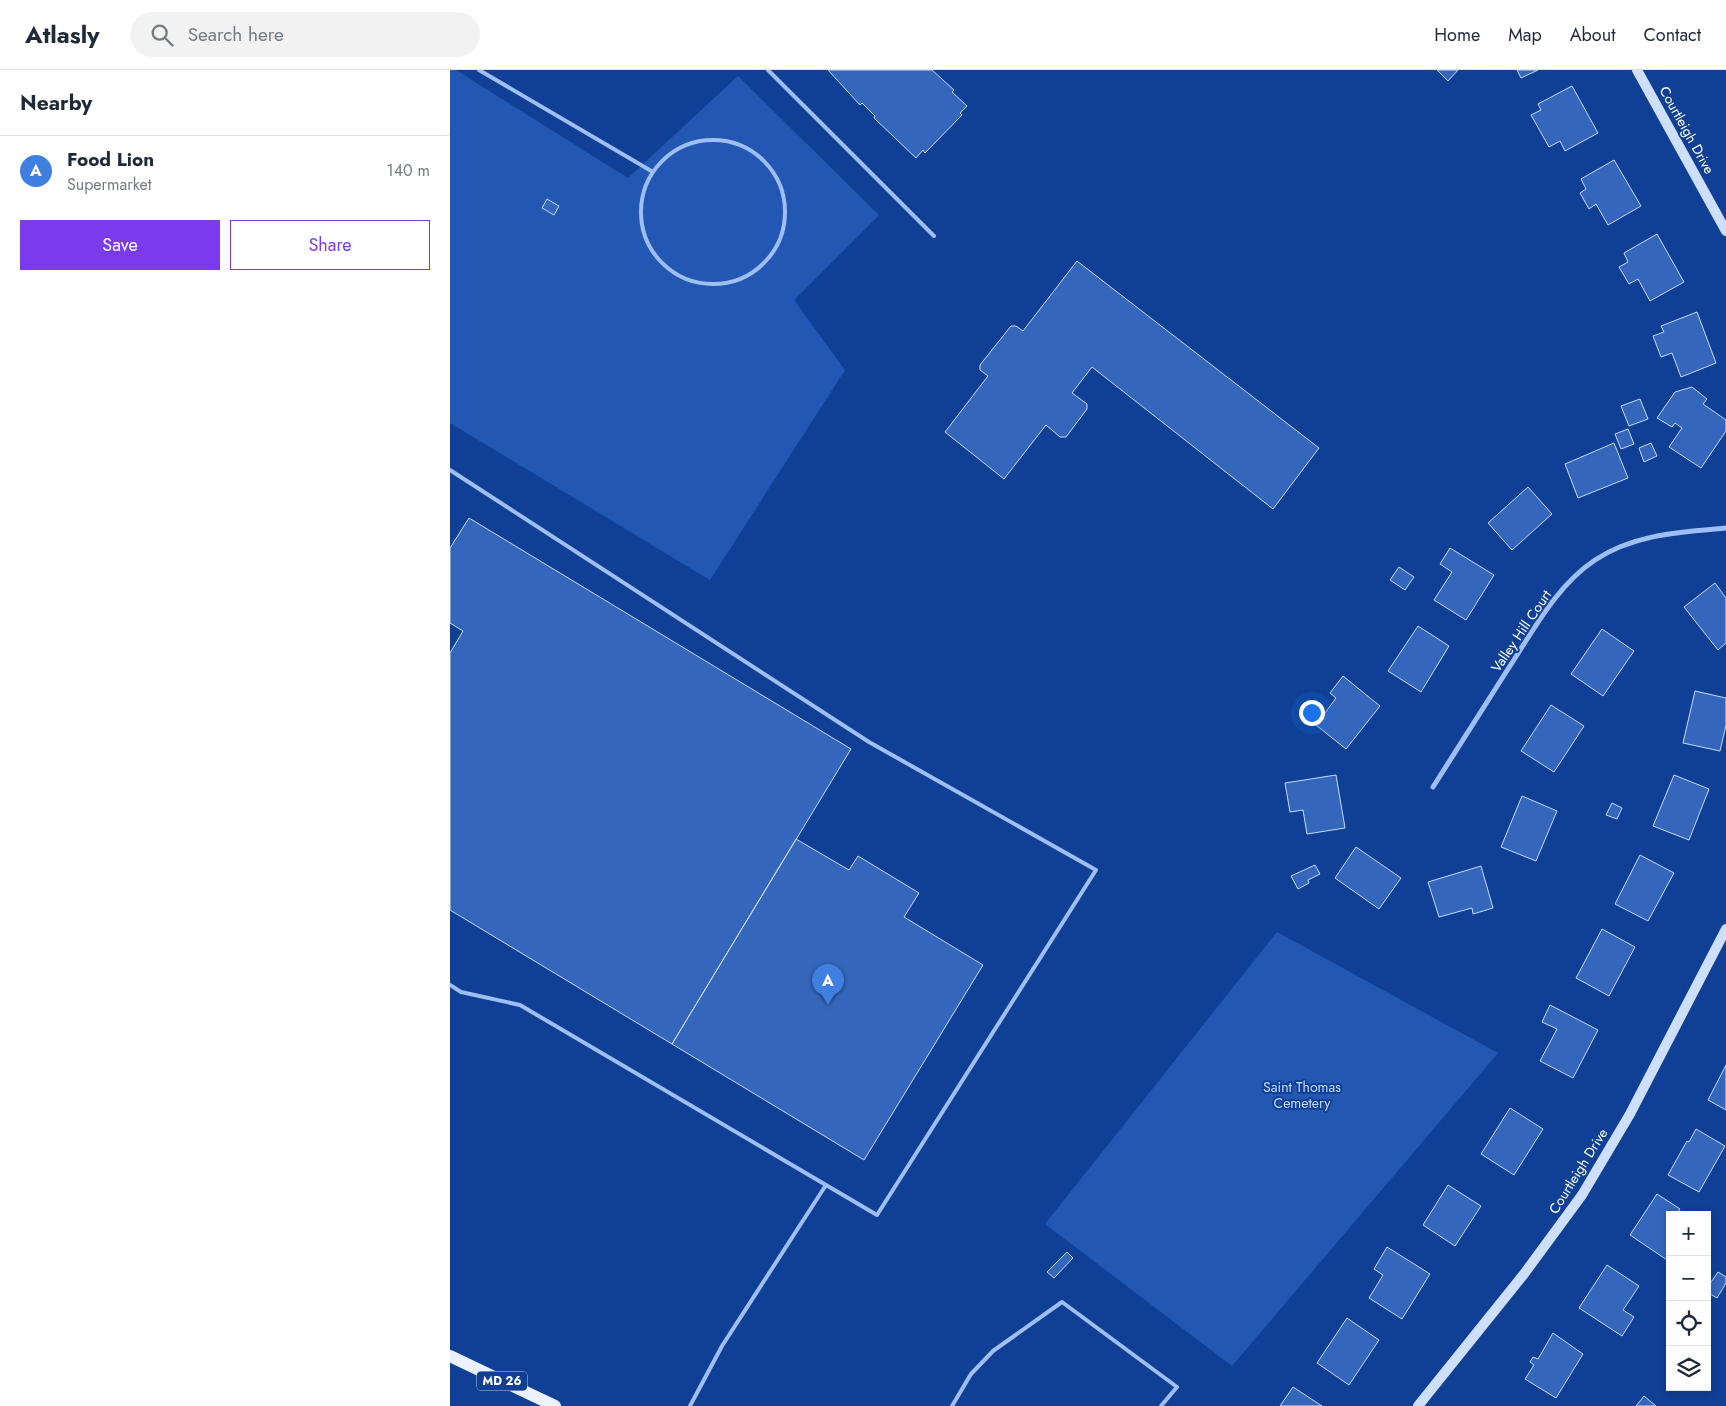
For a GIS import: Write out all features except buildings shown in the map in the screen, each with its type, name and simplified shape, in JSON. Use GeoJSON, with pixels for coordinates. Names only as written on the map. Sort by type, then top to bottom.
{"type":"FeatureCollection","features":[{"type":"Feature","properties":{"kind":"main road","name":"MD 26"},"geometry":{"type":"LineString","coordinates":[[450,1356],[554,1406]]}},
{"type":"Feature","properties":{"kind":"street","name":"Courtleigh Drive"},"geometry":{"type":"LineString","coordinates":[[1637,70],[1726,231]]}},
{"type":"Feature","properties":{"kind":"street","name":"Valley Hill Court"},"geometry":{"type":"LineString","coordinates":[[1433,787],[1547,609],[1570,581],[1595,560],[1635,541],[1676,532],[1726,528]]}},
{"type":"Feature","properties":{"kind":"street","name":"Courtleigh Drive"},"geometry":{"type":"LineString","coordinates":[[1418,1406],[1524,1274],[1582,1195],[1630,1114],[1726,929]]}},
{"type":"Feature","properties":{"kind":"lane"},"geometry":{"type":"LineString","coordinates":[[479,70],[653,172]]}},
{"type":"Feature","properties":{"kind":"lane"},"geometry":{"type":"LineString","coordinates":[[768,70],[934,236]]}},
{"type":"Feature","properties":{"kind":"lane"},"geometry":{"type":"LineString","coordinates":[[702,140],[723,140],[744,147],[763,159],[776,177],[784,196],[786,216],[781,236],[771,256],[756,270],[736,280],[715,284],[689,280],[672,271],[657,257],[646,238],[641,216],[644,190],[653,172],[666,158],[684,146],[702,140]]}},
{"type":"Feature","properties":{"kind":"lane"},"geometry":{"type":"LineString","coordinates":[[450,470],[869,742],[1096,870],[877,1215],[520,1005],[461,992],[450,985]]}},
{"type":"Feature","properties":{"kind":"lane"},"geometry":{"type":"LineString","coordinates":[[690,1406],[722,1346],[826,1185]]}},
{"type":"Feature","properties":{"kind":"lane"},"geometry":{"type":"LineString","coordinates":[[952,1406],[971,1374],[993,1351],[1062,1302],[1178,1387],[1161,1406]]}},
{"type":"Feature","properties":{"kind":"green space"},"geometry":{"type":"Polygon","coordinates":[[[450,70],[456,70],[628,178],[738,76],[879,215],[794,300],[845,370],[710,580],[450,423],[450,70]]]}},
{"type":"Feature","properties":{"kind":"green space","name":"Saint Thomas Cemetery"},"geometry":{"type":"Polygon","coordinates":[[[1277,932],[1498,1053],[1232,1366],[1045,1224],[1277,932]]]}},
{"type":"Feature","properties":{"kind":"place","name":"Food Lion"},"geometry":{"type":"Point","coordinates":[828,1005]}}]}
